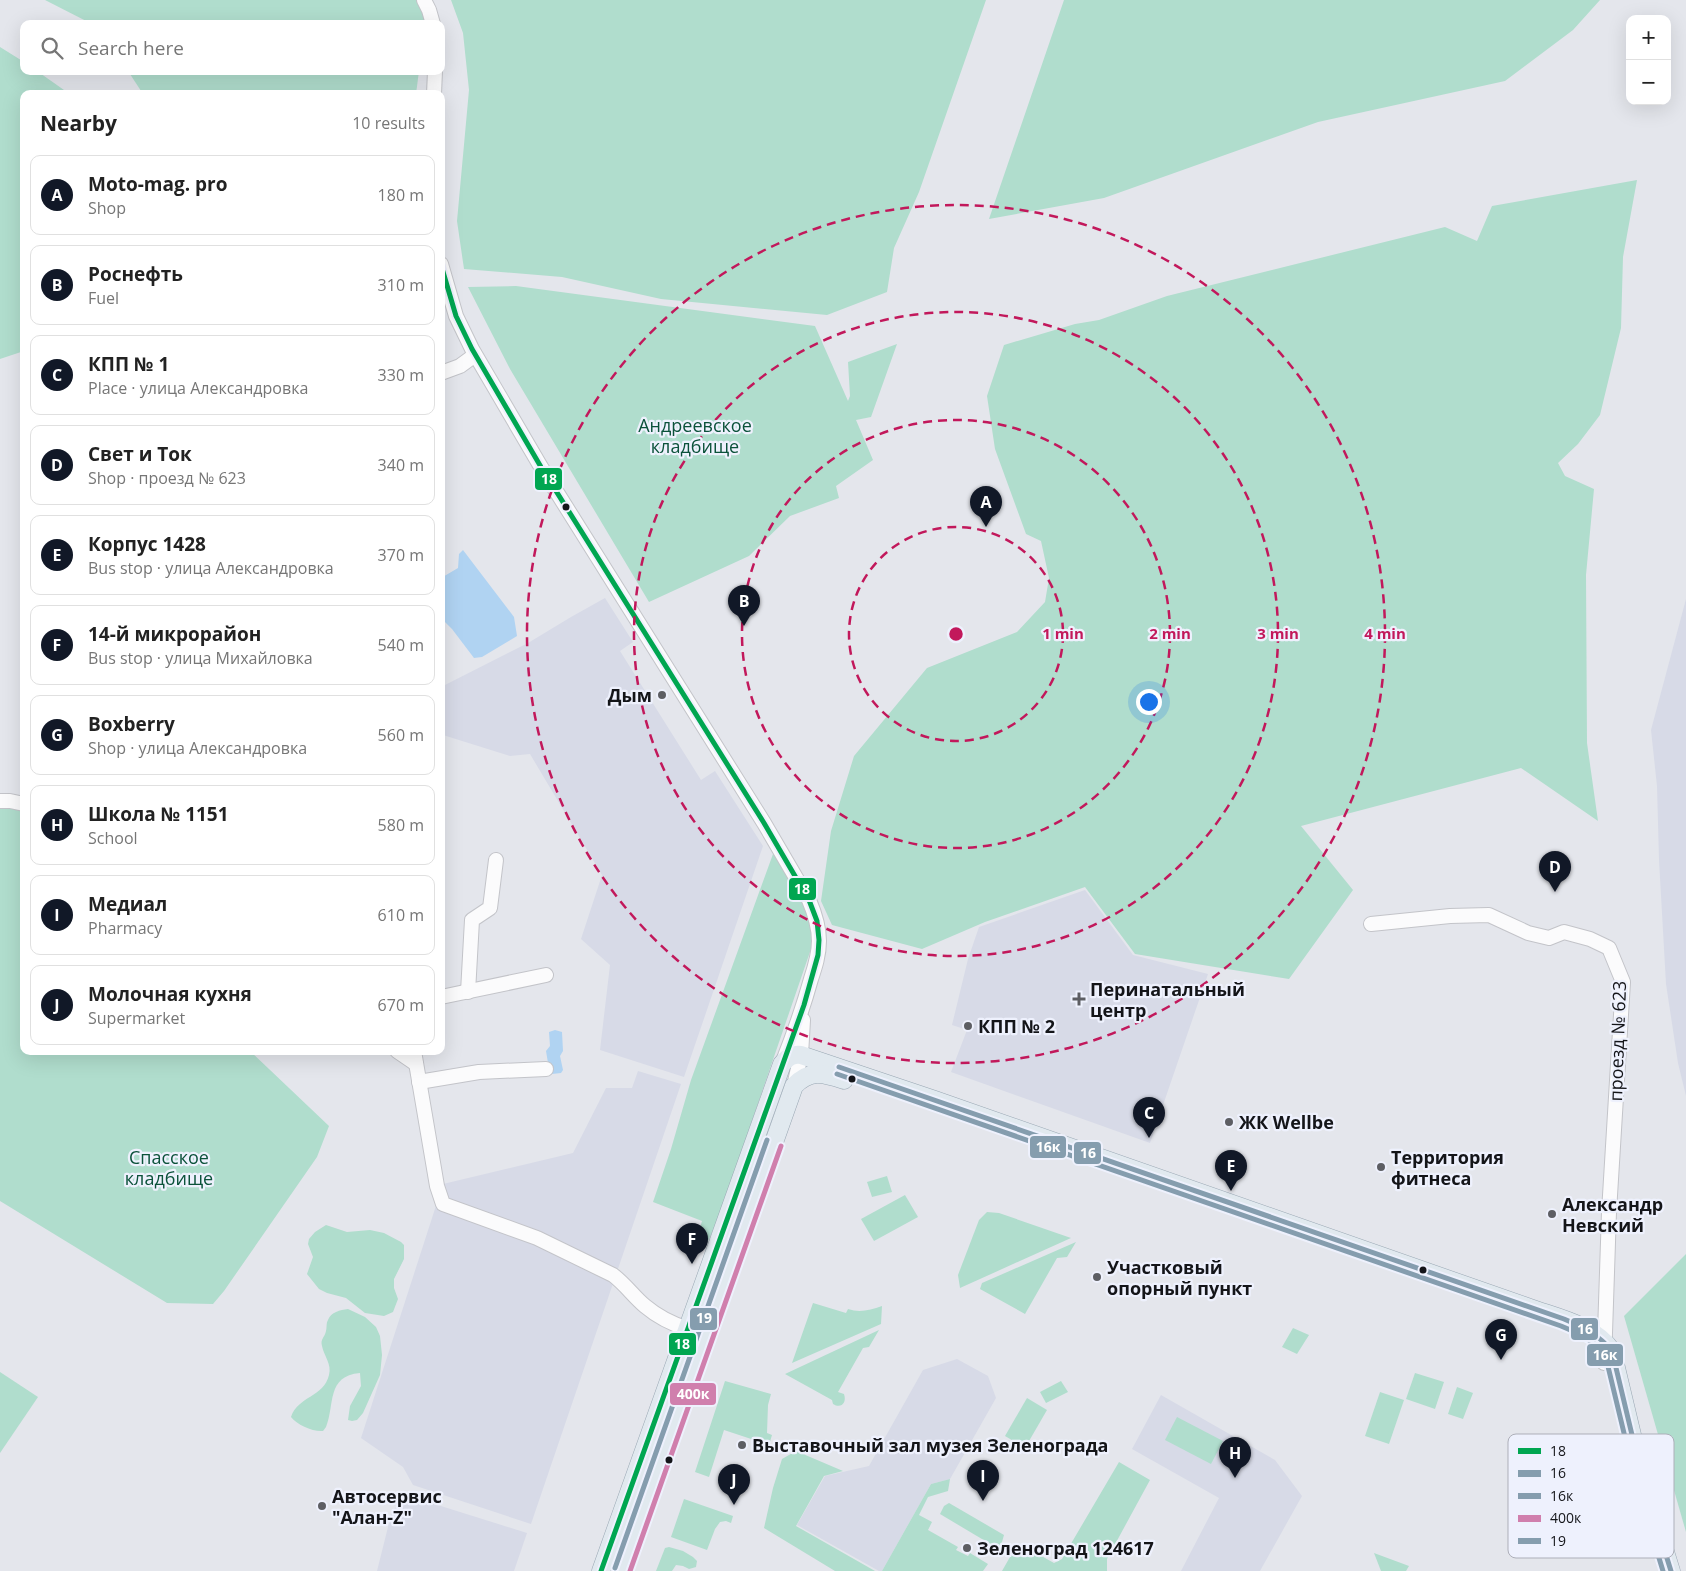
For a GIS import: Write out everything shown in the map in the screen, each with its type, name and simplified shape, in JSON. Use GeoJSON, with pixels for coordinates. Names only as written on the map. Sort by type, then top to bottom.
{"type":"FeatureCollection","features":[{"type":"Feature","properties":{"kind":"main road"},"geometry":{"type":"LineString","coordinates":[[601,1571],[688,1329],[792,1057],[1566,1320],[1599,1341],[1628,1434]]}},
{"type":"Feature","properties":{"kind":"main road"},"geometry":{"type":"LineString","coordinates":[[624,1565],[794,1086],[801,1078],[825,1068],[1241,1218],[1561,1330],[1599,1341]]}},
{"type":"Feature","properties":{"kind":"main road"},"geometry":{"type":"LineString","coordinates":[[1599,1341],[1620,1434]]}},
{"type":"Feature","properties":{"kind":"main road"},"geometry":{"type":"LineString","coordinates":[[1655,1558],[1659,1571]]}},
{"type":"Feature","properties":{"kind":"main road"},"geometry":{"type":"LineString","coordinates":[[1667,1558],[1671,1571]]}},
{"type":"Feature","properties":{"kind":"street"},"geometry":{"type":"LineString","coordinates":[[424,0],[432,20]]}},
{"type":"Feature","properties":{"kind":"street"},"geometry":{"type":"LineString","coordinates":[[434,90],[435,75]]}},
{"type":"Feature","properties":{"kind":"street"},"geometry":{"type":"LineString","coordinates":[[445,278],[456,316],[475,355],[541,467],[764,823],[809,900],[817,921],[818,955],[792,1057],[794,1086]]}},
{"type":"Feature","properties":{"kind":"street"},"geometry":{"type":"LineString","coordinates":[[445,372],[460,366],[475,355]]}},
{"type":"Feature","properties":{"kind":"street"},"geometry":{"type":"LineString","coordinates":[[0,801],[20,803]]}},
{"type":"Feature","properties":{"kind":"street"},"geometry":{"type":"LineString","coordinates":[[468,992],[472,920],[490,908],[496,860]]}},
{"type":"Feature","properties":{"kind":"street","name":"проезд № 623"},"geometry":{"type":"LineString","coordinates":[[1371,924],[1450,916],[1489,915],[1528,933],[1549,938],[1564,932],[1590,939],[1610,948],[1622,982],[1609,1212],[1599,1341]]}},
{"type":"Feature","properties":{"kind":"street"},"geometry":{"type":"LineString","coordinates":[[445,996],[546,975]]}},
{"type":"Feature","properties":{"kind":"street"},"geometry":{"type":"LineString","coordinates":[[792,1057],[802,1032],[804,1005]]}},
{"type":"Feature","properties":{"kind":"street"},"geometry":{"type":"LineString","coordinates":[[802,1032],[806,1045],[825,1068]]}},
{"type":"Feature","properties":{"kind":"street"},"geometry":{"type":"LineString","coordinates":[[415,1057],[442,1204],[537,1238],[613,1276],[622,1282],[646,1306],[671,1324],[688,1329]]}},
{"type":"Feature","properties":{"kind":"street"},"geometry":{"type":"LineString","coordinates":[[419,1082],[479,1072],[546,1069]]}},
{"type":"Feature","properties":{"kind":"street"},"geometry":{"type":"LineString","coordinates":[[662,1403],[670,1402],[679,1409]]}},
{"type":"Feature","properties":{"kind":"street"},"geometry":{"type":"LineString","coordinates":[[608,1552],[624,1565]]}},
{"type":"Feature","properties":{"kind":"shaded area"},"geometry":{"type":"Polygon","coordinates":[[[605,598],[633,642],[620,651],[701,780],[715,771],[763,846],[684,1077],[600,1050],[610,965],[581,939],[602,875],[530,754],[510,756],[445,736],[445,685],[528,643],[605,598]]]}},
{"type":"Feature","properties":{"kind":"shaded area"},"geometry":{"type":"Polygon","coordinates":[[[1686,599],[1686,1096],[1678,1063],[1666,984],[1657,786],[1651,730],[1686,599]]]}},
{"type":"Feature","properties":{"kind":"shaded area","name":"Перинатальный центр"},"geometry":{"type":"Polygon","coordinates":[[[1085,890],[1133,955],[1208,974],[1150,1143],[951,1072],[967,1030],[952,1025],[968,959],[979,927],[1085,890]]]}},
{"type":"Feature","properties":{"kind":"shaded area"},"geometry":{"type":"Polygon","coordinates":[[[638,1071],[681,1084],[531,1524],[413,1485],[403,1467],[361,1438],[443,1184],[573,1153],[606,1088],[632,1088],[638,1071]]]}},
{"type":"Feature","properties":{"kind":"shaded area"},"geometry":{"type":"Polygon","coordinates":[[[957,1359],[988,1376],[996,1398],[950,1479],[931,1484],[882,1571],[797,1525],[825,1476],[869,1466],[923,1370],[957,1359]]]}},
{"type":"Feature","properties":{"kind":"shaded area"},"geometry":{"type":"Polygon","coordinates":[[[1161,1395],[1275,1460],[1302,1496],[1260,1571],[1181,1571],[1219,1498],[1132,1449],[1161,1395]]]}},
{"type":"Feature","properties":{"kind":"shaded area"},"geometry":{"type":"Polygon","coordinates":[[[409,1496],[527,1533],[514,1571],[377,1571],[392,1511],[409,1496]]]}},
{"type":"Feature","properties":{"kind":"green space"},"geometry":{"type":"Polygon","coordinates":[[[45,0],[419,0],[426,13],[425,20],[84,20],[45,0]]]}},
{"type":"Feature","properties":{"kind":"green space"},"geometry":{"type":"Polygon","coordinates":[[[451,0],[986,0],[919,192],[894,248],[887,292],[827,315],[661,299],[562,277],[464,269],[457,221],[469,90],[463,33],[451,0]]]}},
{"type":"Feature","properties":{"kind":"green space"},"geometry":{"type":"Polygon","coordinates":[[[1064,0],[1600,0],[1573,30],[1505,81],[1318,122],[1104,198],[989,219],[1064,0]]]}},
{"type":"Feature","properties":{"kind":"green space"},"geometry":{"type":"Polygon","coordinates":[[[0,47],[20,60],[20,75],[43,75],[64,90],[20,90],[20,352],[0,359],[0,47]]]}},
{"type":"Feature","properties":{"kind":"green space"},"geometry":{"type":"Polygon","coordinates":[[[131,75],[418,75],[417,90],[140,90],[131,75]]]}},
{"type":"Feature","properties":{"kind":"green space"},"geometry":{"type":"Polygon","coordinates":[[[1637,180],[1623,257],[1621,328],[1600,415],[1578,444],[1558,463],[1565,476],[1594,489],[1586,575],[1587,743],[1598,821],[1521,768],[1301,826],[1353,890],[1289,979],[1135,954],[1085,887],[985,922],[922,949],[832,925],[821,901],[831,831],[854,756],[927,668],[1017,632],[1045,602],[1049,578],[1041,541],[1026,534],[995,449],[987,396],[1004,345],[1075,324],[1099,320],[1167,296],[1445,227],[1477,241],[1492,206],[1637,180]]]}},
{"type":"Feature","properties":{"kind":"green space","name":"Андреевское кладбище"},"geometry":{"type":"Polygon","coordinates":[[[516,286],[815,326],[848,401],[850,396],[848,362],[897,344],[871,417],[856,420],[873,460],[836,486],[839,498],[790,516],[749,556],[649,602],[510,369],[468,287],[516,286]]]}},
{"type":"Feature","properties":{"kind":"green space","name":"Спасское кладбище"},"geometry":{"type":"Polygon","coordinates":[[[0,806],[20,809],[20,1055],[254,1055],[329,1126],[317,1157],[213,1304],[167,1303],[0,1201],[0,806]]]}},
{"type":"Feature","properties":{"kind":"green space"},"geometry":{"type":"Polygon","coordinates":[[[773,854],[790,876],[806,905],[811,922],[811,949],[717,1223],[706,1245],[696,1242],[702,1221],[653,1202],[691,1080],[773,854]]]}},
{"type":"Feature","properties":{"kind":"green space"},"geometry":{"type":"Polygon","coordinates":[[[887,1176],[892,1192],[872,1197],[867,1182],[887,1176]]]}},
{"type":"Feature","properties":{"kind":"green space"},"geometry":{"type":"Polygon","coordinates":[[[905,1195],[918,1217],[874,1241],[861,1219],[905,1195]]]}},
{"type":"Feature","properties":{"kind":"green space"},"geometry":{"type":"Polygon","coordinates":[[[742,1196],[747,1198],[675,1399],[671,1397],[742,1196]]]}},
{"type":"Feature","properties":{"kind":"green space"},"geometry":{"type":"Polygon","coordinates":[[[987,1212],[999,1213],[1071,1238],[960,1288],[958,1275],[979,1220],[987,1212]]]}},
{"type":"Feature","properties":{"kind":"green space"},"geometry":{"type":"Polygon","coordinates":[[[326,1225],[347,1232],[370,1230],[384,1233],[404,1245],[404,1259],[394,1279],[394,1288],[398,1299],[393,1312],[384,1316],[365,1313],[346,1298],[319,1289],[307,1274],[313,1257],[308,1244],[309,1239],[315,1232],[326,1225]]]}},
{"type":"Feature","properties":{"kind":"green space"},"geometry":{"type":"Polygon","coordinates":[[[1076,1242],[1067,1257],[1057,1258],[1025,1314],[980,1289],[982,1283],[1076,1242]]]}},
{"type":"Feature","properties":{"kind":"green space"},"geometry":{"type":"Polygon","coordinates":[[[1686,1254],[1686,1532],[1674,1490],[1674,1434],[1658,1434],[1624,1316],[1686,1254]]]}},
{"type":"Feature","properties":{"kind":"green space"},"geometry":{"type":"Polygon","coordinates":[[[813,1303],[846,1313],[848,1309],[857,1311],[882,1306],[881,1324],[792,1363],[813,1303]]]}},
{"type":"Feature","properties":{"kind":"green space"},"geometry":{"type":"Polygon","coordinates":[[[348,1309],[365,1317],[376,1327],[380,1336],[382,1355],[380,1375],[363,1413],[357,1420],[348,1420],[350,1406],[361,1386],[360,1373],[349,1375],[337,1386],[329,1418],[323,1431],[310,1429],[297,1423],[291,1417],[299,1405],[322,1388],[326,1382],[330,1371],[323,1350],[322,1340],[327,1321],[334,1313],[348,1309]]]}},
{"type":"Feature","properties":{"kind":"green space"},"geometry":{"type":"Polygon","coordinates":[[[1293,1328],[1309,1335],[1297,1354],[1282,1347],[1293,1328]]]}},
{"type":"Feature","properties":{"kind":"green space"},"geometry":{"type":"Polygon","coordinates":[[[879,1330],[869,1347],[863,1348],[838,1392],[844,1394],[845,1397],[843,1404],[839,1406],[833,1404],[832,1400],[785,1374],[879,1330]]]}},
{"type":"Feature","properties":{"kind":"green space"},"geometry":{"type":"Polygon","coordinates":[[[0,1372],[38,1397],[0,1453],[0,1372]]]}},
{"type":"Feature","properties":{"kind":"green space"},"geometry":{"type":"Polygon","coordinates":[[[1415,1373],[1444,1382],[1435,1409],[1406,1399],[1415,1373]]]}},
{"type":"Feature","properties":{"kind":"green space"},"geometry":{"type":"Polygon","coordinates":[[[725,1381],[771,1394],[768,1405],[767,1433],[772,1435],[769,1445],[724,1430],[709,1477],[695,1472],[725,1381]]]}},
{"type":"Feature","properties":{"kind":"green space"},"geometry":{"type":"Polygon","coordinates":[[[1061,1381],[1068,1392],[1046,1403],[1040,1392],[1061,1381]]]}},
{"type":"Feature","properties":{"kind":"green space"},"geometry":{"type":"Polygon","coordinates":[[[1457,1387],[1473,1393],[1463,1419],[1448,1414],[1457,1387]]]}},
{"type":"Feature","properties":{"kind":"green space"},"geometry":{"type":"Polygon","coordinates":[[[1380,1392],[1404,1400],[1389,1444],[1365,1436],[1380,1392]]]}},
{"type":"Feature","properties":{"kind":"green space"},"geometry":{"type":"Polygon","coordinates":[[[1027,1398],[1047,1410],[1025,1448],[1005,1436],[1027,1398]]]}},
{"type":"Feature","properties":{"kind":"green space"},"geometry":{"type":"Polygon","coordinates":[[[667,1407],[670,1410],[620,1554],[616,1554],[667,1407]]]}},
{"type":"Feature","properties":{"kind":"green space"},"geometry":{"type":"Polygon","coordinates":[[[1177,1417],[1223,1441],[1211,1464],[1165,1440],[1177,1417]]]}},
{"type":"Feature","properties":{"kind":"green space"},"geometry":{"type":"Polygon","coordinates":[[[796,1451],[843,1471],[824,1476],[796,1526],[875,1571],[835,1571],[764,1528],[782,1459],[796,1451]]]}},
{"type":"Feature","properties":{"kind":"green space"},"geometry":{"type":"Polygon","coordinates":[[[1119,1462],[1150,1480],[1107,1559],[1107,1571],[1002,1571],[1018,1543],[1054,1563],[1062,1559],[1119,1462]]]}},
{"type":"Feature","properties":{"kind":"green space"},"geometry":{"type":"Polygon","coordinates":[[[950,1479],[948,1491],[928,1497],[919,1515],[932,1522],[928,1530],[958,1547],[956,1550],[968,1556],[970,1553],[988,1564],[983,1571],[882,1571],[931,1484],[950,1479]]]}},
{"type":"Feature","properties":{"kind":"green space"},"geometry":{"type":"Polygon","coordinates":[[[684,1499],[733,1516],[731,1523],[726,1521],[720,1522],[715,1529],[707,1550],[671,1537],[684,1499]]]}},
{"type":"Feature","properties":{"kind":"green space"},"geometry":{"type":"Polygon","coordinates":[[[949,1503],[1004,1535],[1002,1542],[997,1548],[940,1514],[944,1506],[949,1503]]]}},
{"type":"Feature","properties":{"kind":"green space"},"geometry":{"type":"Polygon","coordinates":[[[669,1547],[683,1551],[693,1557],[697,1561],[696,1567],[689,1569],[676,1565],[672,1571],[656,1571],[665,1548],[669,1547]]]}},
{"type":"Feature","properties":{"kind":"green space"},"geometry":{"type":"Polygon","coordinates":[[[1374,1553],[1409,1566],[1406,1571],[1381,1571],[1374,1553]]]}},
{"type":"Feature","properties":{"kind":"water"},"geometry":{"type":"Polygon","coordinates":[[[463,550],[514,617],[517,636],[482,657],[474,658],[445,622],[445,576],[458,568],[459,554],[463,550]]]}},
{"type":"Feature","properties":{"kind":"water"},"geometry":{"type":"Polygon","coordinates":[[[555,1030],[562,1032],[563,1051],[560,1056],[563,1070],[561,1073],[552,1074],[549,1069],[546,1051],[550,1046],[549,1032],[555,1030]]]}},
{"type":"Feature","properties":{"kind":"transit line","name":"18"},"geometry":{"type":"LineString","coordinates":[[445,279],[456,316],[472,349],[541,467],[764,823],[809,900],[817,921],[818,955],[804,1005],[601,1571]]}},
{"type":"Feature","properties":{"kind":"transit line","name":"16"},"geometry":{"type":"LineString","coordinates":[[839,1067],[1578,1325],[1602,1340],[1612,1351],[1632,1434]]}},
{"type":"Feature","properties":{"kind":"transit line","name":"16к"},"geometry":{"type":"LineString","coordinates":[[837,1074],[1573,1331],[1585,1337],[1605,1354],[1624,1434]]}},
{"type":"Feature","properties":{"kind":"transit line","name":"19"},"geometry":{"type":"LineString","coordinates":[[615,1568],[767,1140]]}},
{"type":"Feature","properties":{"kind":"transit line","name":"400к"},"geometry":{"type":"LineString","coordinates":[[630,1571],[781,1146]]}},
{"type":"Feature","properties":{"kind":"transit line","name":"16к"},"geometry":{"type":"LineString","coordinates":[[1659,1558],[1663,1571]]}},
{"type":"Feature","properties":{"kind":"transit line","name":"16"},"geometry":{"type":"LineString","coordinates":[[1667,1558],[1671,1571]]}},
{"type":"Feature","properties":{"kind":"place","name":"Moto-mag. pro"},"geometry":{"type":"Point","coordinates":[986,527]}},
{"type":"Feature","properties":{"kind":"place","name":"Роснефть"},"geometry":{"type":"Point","coordinates":[744,626]}},
{"type":"Feature","properties":{"kind":"place","name":"Дым"},"geometry":{"type":"Point","coordinates":[662,695]}},
{"type":"Feature","properties":{"kind":"place","name":"Свет и Ток"},"geometry":{"type":"Point","coordinates":[1555,892]}},
{"type":"Feature","properties":{"kind":"place","name":"Перинатальный центр"},"geometry":{"type":"Point","coordinates":[1079,999]}},
{"type":"Feature","properties":{"kind":"place","name":"КПП № 2"},"geometry":{"type":"Point","coordinates":[968,1026]}},
{"type":"Feature","properties":{"kind":"place","name":"ЖК Wellbe"},"geometry":{"type":"Point","coordinates":[1229,1122]}},
{"type":"Feature","properties":{"kind":"place","name":"КПП № 1"},"geometry":{"type":"Point","coordinates":[1149,1138]}},
{"type":"Feature","properties":{"kind":"place","name":"Территория фитнеса"},"geometry":{"type":"Point","coordinates":[1381,1167]}},
{"type":"Feature","properties":{"kind":"place","name":"Корпус 1428"},"geometry":{"type":"Point","coordinates":[1231,1191]}},
{"type":"Feature","properties":{"kind":"place","name":"Александр Невский"},"geometry":{"type":"Point","coordinates":[1552,1214]}},
{"type":"Feature","properties":{"kind":"place","name":"14-й микрорайон"},"geometry":{"type":"Point","coordinates":[692,1264]}},
{"type":"Feature","properties":{"kind":"place","name":"Участковый опорный пункт"},"geometry":{"type":"Point","coordinates":[1097,1277]}},
{"type":"Feature","properties":{"kind":"place","name":"Boxberry"},"geometry":{"type":"Point","coordinates":[1501,1360]}},
{"type":"Feature","properties":{"kind":"place","name":"Выставочный зал музея Зеленограда"},"geometry":{"type":"Point","coordinates":[742,1445]}},
{"type":"Feature","properties":{"kind":"place","name":"Школа № 1151"},"geometry":{"type":"Point","coordinates":[1235,1478]}},
{"type":"Feature","properties":{"kind":"place","name":"Медиал"},"geometry":{"type":"Point","coordinates":[983,1501]}},
{"type":"Feature","properties":{"kind":"place","name":"Молочная кухня"},"geometry":{"type":"Point","coordinates":[734,1505]}},
{"type":"Feature","properties":{"kind":"place","name":"Автосервис \"Алан-Z\""},"geometry":{"type":"Point","coordinates":[322,1506]}},
{"type":"Feature","properties":{"kind":"place","name":"Зеленоград 124617"},"geometry":{"type":"Point","coordinates":[967,1548]}}]}
